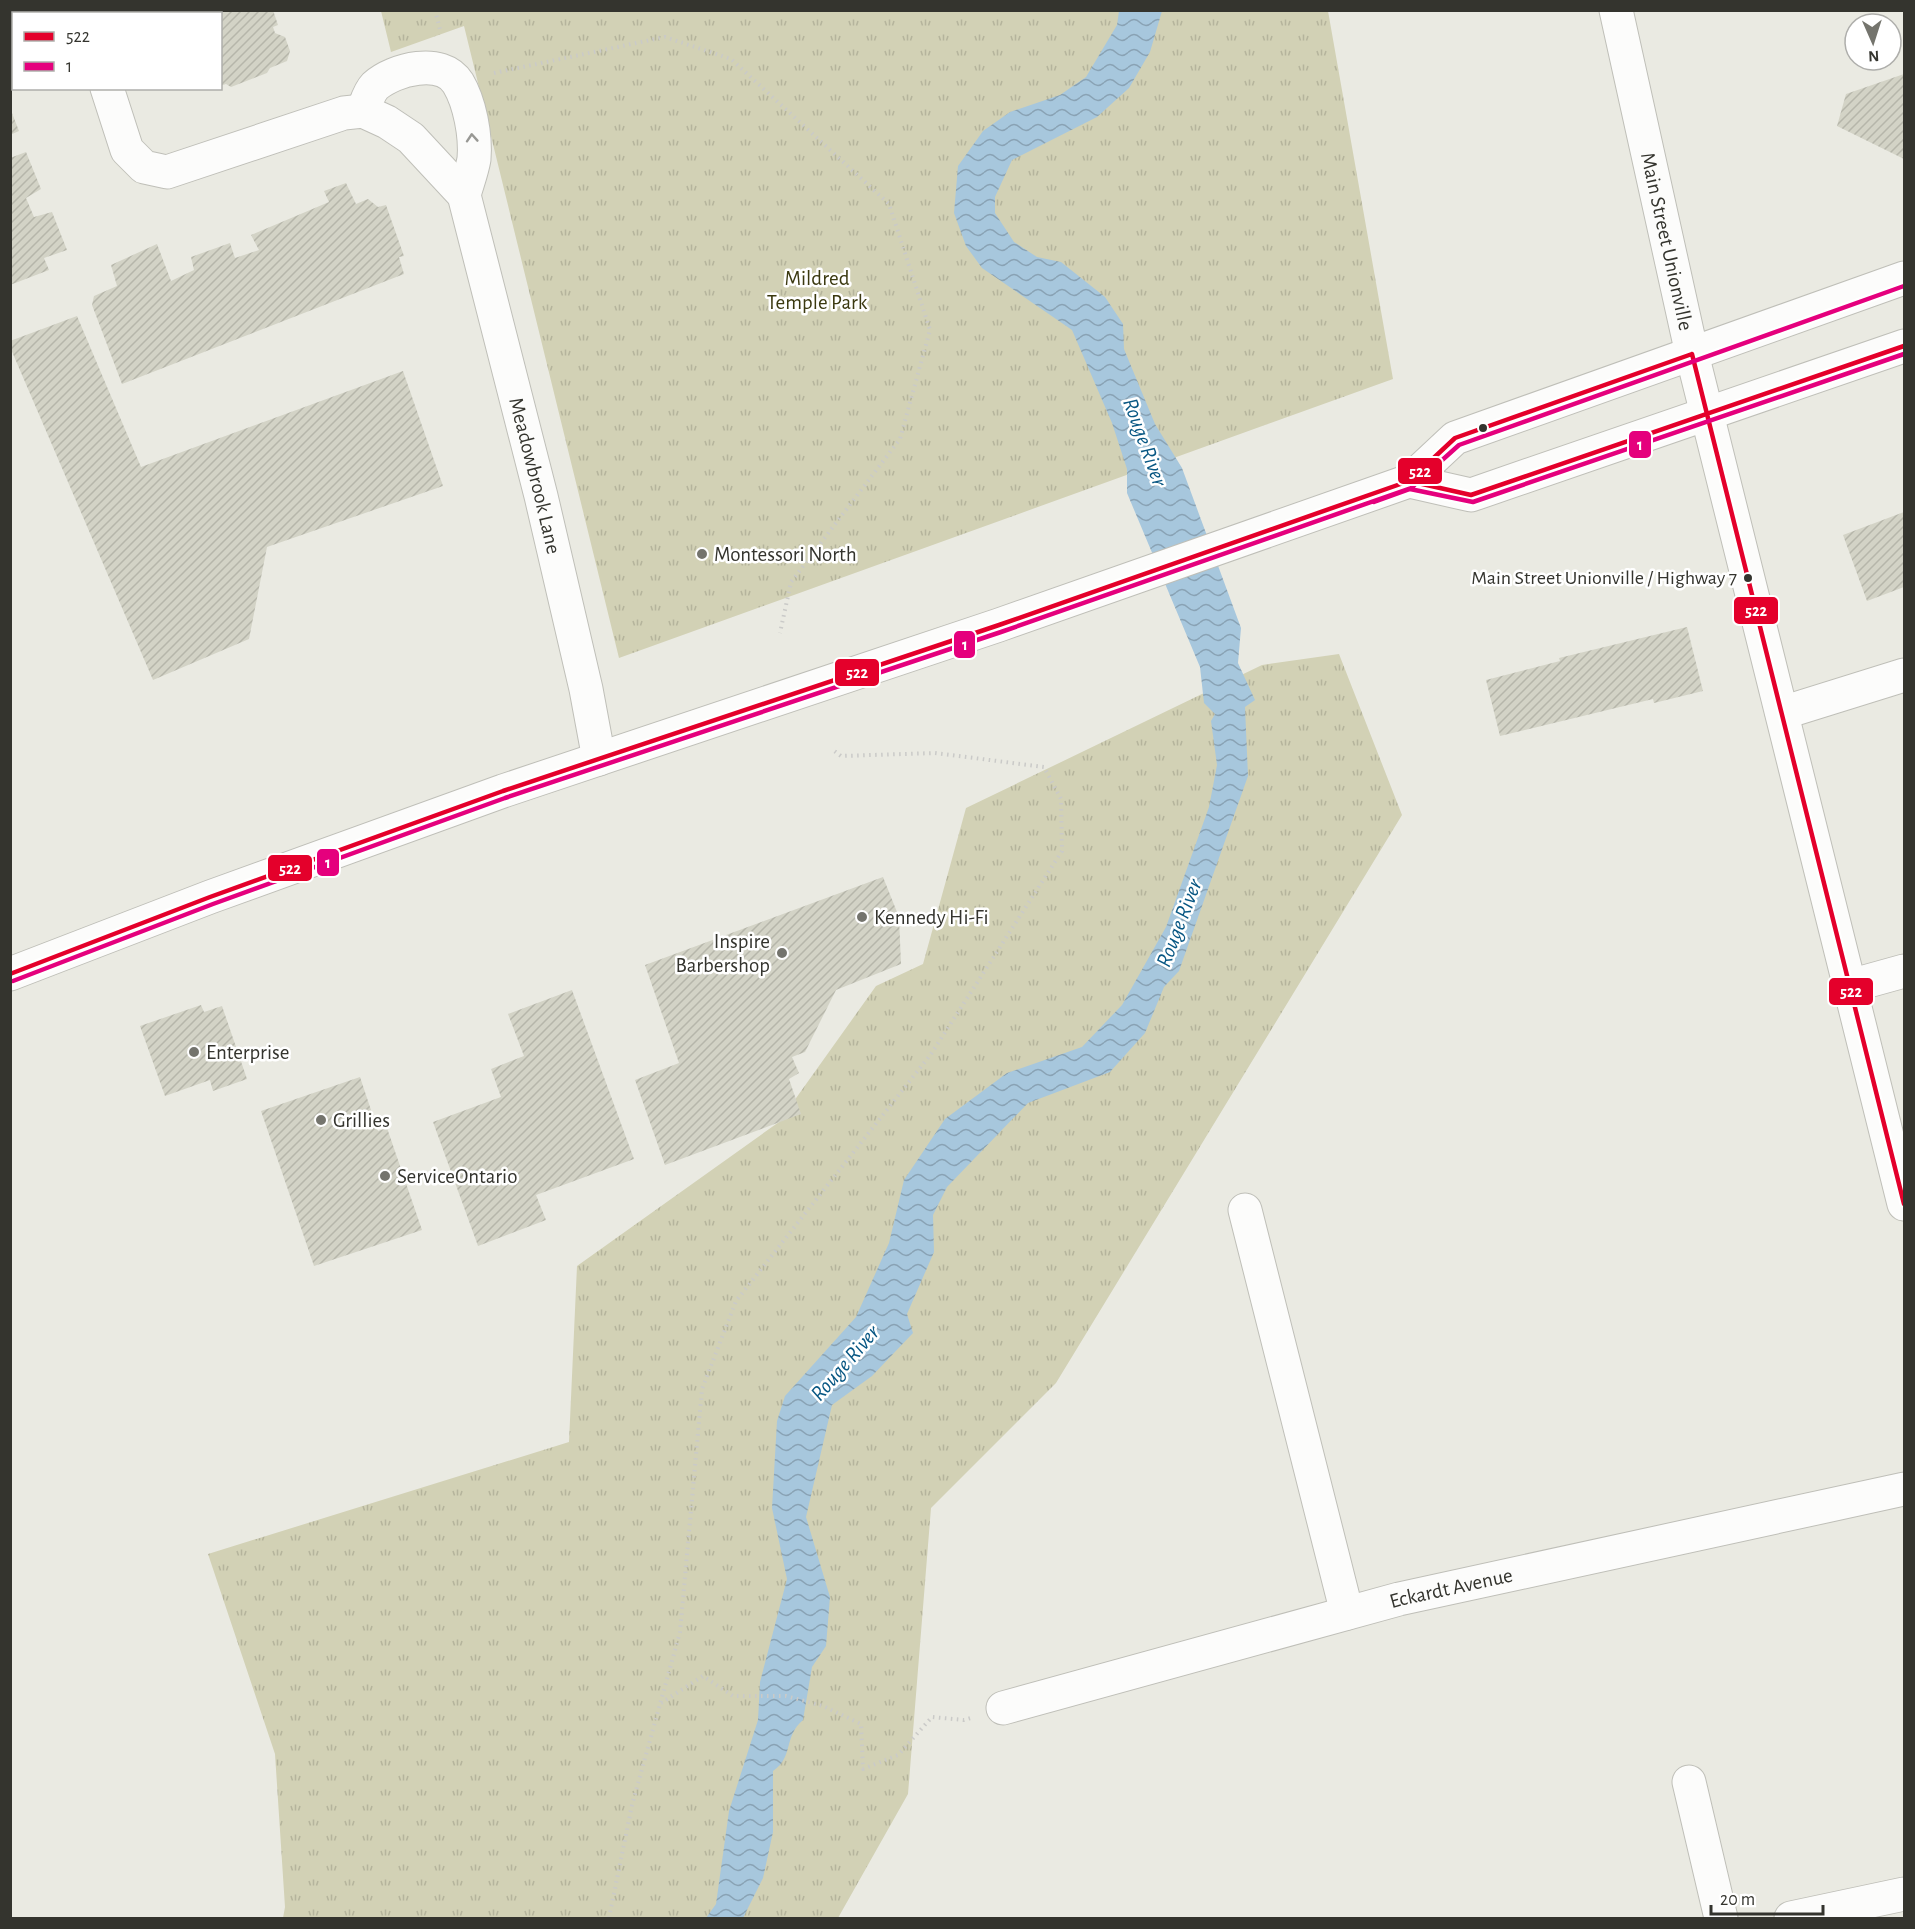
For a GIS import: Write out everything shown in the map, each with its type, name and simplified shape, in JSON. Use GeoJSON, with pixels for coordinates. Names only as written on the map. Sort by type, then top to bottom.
{"type":"FeatureCollection","features":[{"type":"Feature","properties":{"kind":"main road","name":"Main Street Unionville"},"geometry":{"type":"LineString","coordinates":[[1616,10],[1692,354],[1905,1204]]}},
{"type":"Feature","properties":{"kind":"main road"},"geometry":{"type":"LineString","coordinates":[[108,90],[127,150],[144,166],[166,172],[344,113],[363,111],[374,87],[394,74],[417,68],[439,68],[457,81]]}},
{"type":"Feature","properties":{"kind":"main road","name":"Meadowbrook Lane"},"geometry":{"type":"LineString","coordinates":[[457,81],[471,113],[474,159],[464,195]]}},
{"type":"Feature","properties":{"kind":"main road","name":"Meadowbrook Lane"},"geometry":{"type":"LineString","coordinates":[[363,111],[387,122],[411,138],[464,195],[541,496],[586,689],[599,759]]}},
{"type":"Feature","properties":{"kind":"main road"},"geometry":{"type":"LineString","coordinates":[[10,974],[210,897],[503,791],[1126,580],[1409,481],[1455,438],[1905,278]]}},
{"type":"Feature","properties":{"kind":"main road"},"geometry":{"type":"LineString","coordinates":[[1409,481],[1471,495],[1905,346]]}},
{"type":"Feature","properties":{"kind":"main road"},"geometry":{"type":"LineString","coordinates":[[1782,713],[1905,675]]}},
{"type":"Feature","properties":{"kind":"main road"},"geometry":{"type":"LineString","coordinates":[[1850,986],[1905,971]]}},
{"type":"Feature","properties":{"kind":"main road"},"geometry":{"type":"LineString","coordinates":[[1245,1210],[1347,1613]]}},
{"type":"Feature","properties":{"kind":"main road","name":"Eckardt Avenue"},"geometry":{"type":"LineString","coordinates":[[1003,1708],[1399,1599],[1905,1489]]}},
{"type":"Feature","properties":{"kind":"main road"},"geometry":{"type":"LineString","coordinates":[[1689,1782],[1721,1918]]}},
{"type":"Feature","properties":{"kind":"main road"},"geometry":{"type":"LineString","coordinates":[[1791,1918],[1905,1894]]}},
{"type":"Feature","properties":{"kind":"path"},"geometry":{"type":"LineString","coordinates":[[435,10],[457,81],[664,37],[731,59],[889,204],[930,330],[900,440],[791,582],[780,633]]}},
{"type":"Feature","properties":{"kind":"path"},"geometry":{"type":"LineString","coordinates":[[609,1918],[632,1805],[680,1632],[702,1389],[736,1301],[931,1054],[1062,851],[1061,799],[1044,767],[934,753],[841,756],[832,750]]}},
{"type":"Feature","properties":{"kind":"path"},"geometry":{"type":"LineString","coordinates":[[660,1703],[703,1676],[733,1696],[786,1696],[823,1706],[861,1724],[863,1769],[898,1755],[932,1717],[964,1720],[1003,1708]]}},
{"type":"Feature","properties":{"kind":"green space","name":"Mildred Temple Park"},"geometry":{"type":"Polygon","coordinates":[[[381,11],[1328,11],[1393,379],[619,658],[464,26],[391,52],[381,11]]]}},
{"type":"Feature","properties":{"kind":"green space"},"geometry":{"type":"Polygon","coordinates":[[[1339,654],[1402,815],[1056,1383],[931,1508],[908,1794],[838,1918],[283,1918],[285,1907],[275,1754],[208,1554],[569,1442],[577,1266],[779,1122],[876,986],[923,964],[966,808],[1262,665],[1339,654]]]}},
{"type":"Feature","properties":{"kind":"water","name":"Rouge River"},"geometry":{"type":"Polygon","coordinates":[[[1119,11],[1162,11],[1150,52],[1129,88],[1097,117],[1012,160],[995,197],[995,213],[1014,242],[1037,257],[1061,262],[1105,297],[1123,324],[1124,349],[1155,424],[1182,468],[1241,628],[1238,663],[1255,700],[1245,707],[1248,776],[1179,971],[1164,987],[1145,1033],[1110,1072],[1028,1103],[947,1187],[933,1215],[934,1252],[907,1314],[913,1333],[872,1376],[832,1405],[806,1517],[830,1597],[826,1646],[812,1667],[803,1720],[793,1733],[784,1760],[773,1771],[773,1832],[763,1878],[743,1918],[706,1918],[716,1904],[729,1811],[758,1720],[760,1682],[787,1579],[772,1508],[777,1421],[785,1396],[856,1317],[889,1243],[904,1180],[945,1119],[1007,1073],[1082,1047],[1122,1005],[1166,927],[1209,807],[1217,765],[1211,721],[1215,714],[1204,703],[1200,667],[1127,493],[1127,469],[1112,423],[1072,330],[982,268],[966,246],[954,213],[958,166],[983,131],[1010,112],[1060,95],[1086,77],[1117,25],[1119,11]]]}},
{"type":"Feature","properties":{"kind":"building"},"geometry":{"type":"Polygon","coordinates":[[[179,10],[273,10],[278,25],[273,27],[275,33],[285,37],[290,51],[287,61],[270,68],[267,73],[231,87],[226,84],[222,85],[222,12],[180,12],[179,10]]]}},
{"type":"Feature","properties":{"kind":"building"},"geometry":{"type":"Polygon","coordinates":[[[1904,74],[1904,159],[1837,126],[1846,94],[1904,74]]]}},
{"type":"Feature","properties":{"kind":"building"},"geometry":{"type":"Polygon","coordinates":[[[10,108],[19,131],[10,135],[10,108]]]}},
{"type":"Feature","properties":{"kind":"building"},"geometry":{"type":"Polygon","coordinates":[[[26,152],[41,189],[26,198],[34,217],[52,212],[67,250],[44,258],[49,270],[10,285],[10,158],[26,152]]]}},
{"type":"Feature","properties":{"kind":"building"},"geometry":{"type":"Polygon","coordinates":[[[346,183],[356,204],[368,199],[378,207],[386,205],[404,256],[399,257],[404,274],[122,384],[92,305],[94,296],[117,286],[111,265],[157,244],[171,281],[194,270],[191,257],[230,243],[235,258],[259,250],[251,235],[329,202],[324,191],[346,183]]]}},
{"type":"Feature","properties":{"kind":"building"},"geometry":{"type":"Polygon","coordinates":[[[77,316],[141,467],[403,371],[443,486],[267,547],[249,639],[153,680],[10,347],[10,341],[77,316]]]}},
{"type":"Feature","properties":{"kind":"building"},"geometry":{"type":"Polygon","coordinates":[[[1904,512],[1904,587],[1867,601],[1843,535],[1904,512]]]}},
{"type":"Feature","properties":{"kind":"building"},"geometry":{"type":"Polygon","coordinates":[[[1687,627],[1703,691],[1654,703],[1653,699],[1500,736],[1486,680],[1560,661],[1559,658],[1687,627]]]}},
{"type":"Feature","properties":{"kind":"building"},"geometry":{"type":"Polygon","coordinates":[[[883,877],[899,917],[901,964],[836,990],[805,1052],[792,1057],[799,1073],[789,1079],[801,1114],[665,1165],[635,1080],[679,1063],[645,965],[883,877]]]}},
{"type":"Feature","properties":{"kind":"building"},"geometry":{"type":"Polygon","coordinates":[[[572,990],[634,1159],[536,1195],[546,1220],[478,1246],[433,1122],[501,1097],[491,1069],[524,1056],[508,1014],[572,990]]]}},
{"type":"Feature","properties":{"kind":"building","name":"Enterprise"},"geometry":{"type":"Polygon","coordinates":[[[201,1005],[204,1012],[222,1006],[247,1079],[213,1091],[210,1080],[165,1096],[140,1026],[201,1005]]]}},
{"type":"Feature","properties":{"kind":"building"},"geometry":{"type":"Polygon","coordinates":[[[360,1077],[378,1131],[387,1128],[422,1230],[314,1266],[261,1111],[360,1077]]]}},
{"type":"Feature","properties":{"kind":"transit line","name":"1"},"geometry":{"type":"LineString","coordinates":[[13,981],[213,904],[505,798],[1001,632],[1411,488],[1459,445],[1904,286]]}},
{"type":"Feature","properties":{"kind":"transit line","name":"522"},"geometry":{"type":"LineString","coordinates":[[1409,481],[1471,495],[1904,346]]}},
{"type":"Feature","properties":{"kind":"transit line","name":"522"},"geometry":{"type":"LineString","coordinates":[[1692,354],[1904,1204]]}},
{"type":"Feature","properties":{"kind":"transit line","name":"522"},"geometry":{"type":"LineString","coordinates":[[10,974],[210,897],[503,791],[999,625],[1409,481],[1455,438],[1692,354]]}},
{"type":"Feature","properties":{"kind":"transit line","name":"1"},"geometry":{"type":"LineString","coordinates":[[1374,502],[1410,489],[1473,502],[1904,354]]}},
{"type":"Feature","properties":{"kind":"place","name":"Montessori North"},"geometry":{"type":"Point","coordinates":[702,554]}},
{"type":"Feature","properties":{"kind":"place","name":"Main Street Unionville / Highway 7"},"geometry":{"type":"Point","coordinates":[1748,578]}},
{"type":"Feature","properties":{"kind":"place","name":"Kennedy Hi-Fi"},"geometry":{"type":"Point","coordinates":[862,917]}},
{"type":"Feature","properties":{"kind":"place","name":"Inspire Barbershop"},"geometry":{"type":"Point","coordinates":[782,953]}},
{"type":"Feature","properties":{"kind":"place","name":"Enterprise"},"geometry":{"type":"Point","coordinates":[194,1052]}},
{"type":"Feature","properties":{"kind":"place","name":"Grillies"},"geometry":{"type":"Point","coordinates":[321,1120]}},
{"type":"Feature","properties":{"kind":"place","name":"ServiceOntario"},"geometry":{"type":"Point","coordinates":[385,1176]}}]}
